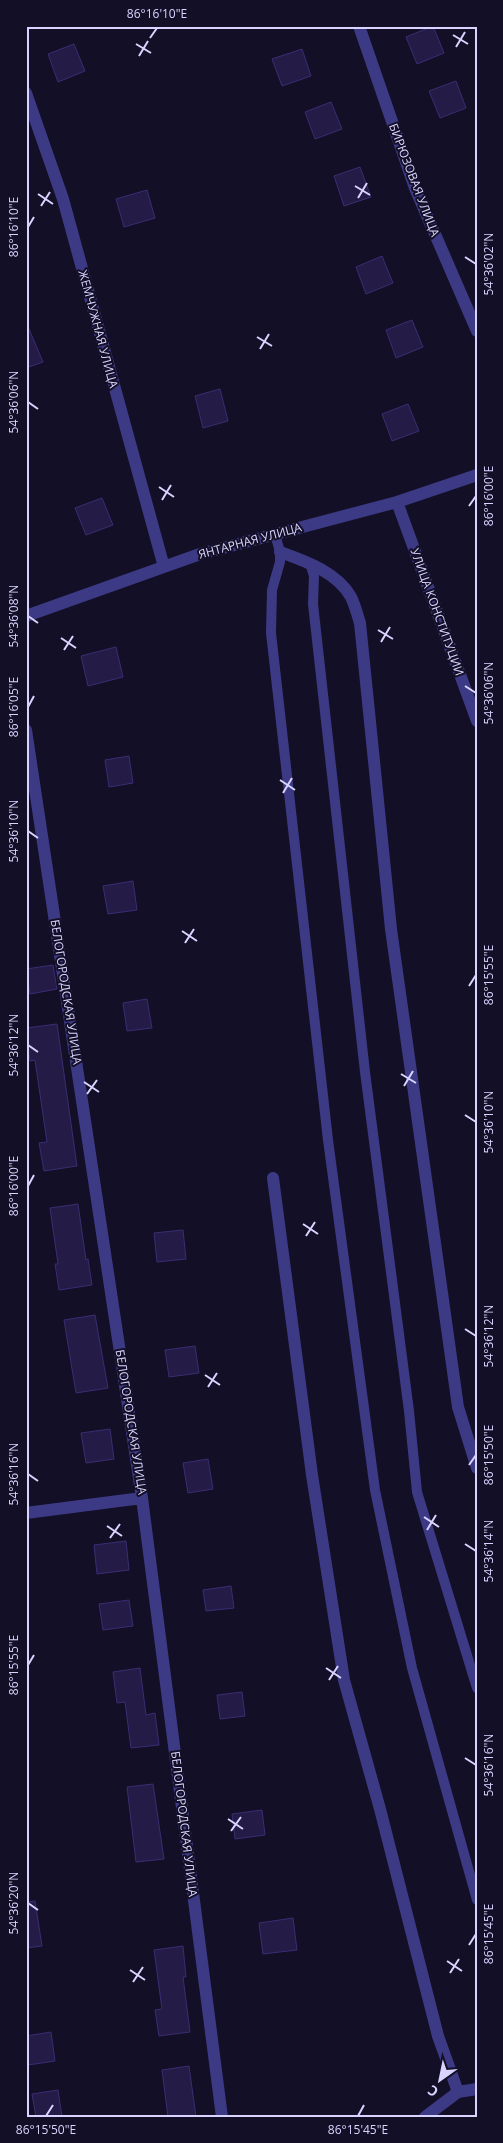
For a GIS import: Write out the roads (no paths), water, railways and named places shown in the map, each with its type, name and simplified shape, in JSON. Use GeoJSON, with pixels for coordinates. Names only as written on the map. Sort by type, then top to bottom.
{"type":"FeatureCollection","features":[{"type":"Feature","properties":{"kind":"street","name":"БИРЮЗОВАЯ УЛИЦА"},"geometry":{"type":"LineString","coordinates":[[359,26],[415,188],[477,331]]}},
{"type":"Feature","properties":{"kind":"street","name":"ЖЕМЧУЖНАЯ УЛИЦА"},"geometry":{"type":"LineString","coordinates":[[26,93],[63,199],[164,567]]}},
{"type":"Feature","properties":{"kind":"street","name":"ЯНТАРНАЯ УЛИЦА"},"geometry":{"type":"LineString","coordinates":[[26,616],[200,554],[397,502],[477,475]]}},
{"type":"Feature","properties":{"kind":"street","name":"УЛИЦА КОНСТИТУЦИИ"},"geometry":{"type":"LineString","coordinates":[[397,502],[477,721]]}},
{"type":"Feature","properties":{"kind":"street"},"geometry":{"type":"LineString","coordinates":[[280,552],[310,563],[334,578],[350,596],[360,623],[391,929],[458,1407],[477,1468]]}},
{"type":"Feature","properties":{"kind":"street","name":"БЕЛОГОРОДСКАЯ УЛИЦА"},"geometry":{"type":"LineString","coordinates":[[26,730],[142,1498],[222,2117]]}},
{"type":"Feature","properties":{"kind":"street"},"geometry":{"type":"LineString","coordinates":[[273,1178],[312,1475],[344,1680],[380,1809],[438,2036],[458,2092]]}},
{"type":"Feature","properties":{"kind":"street"},"geometry":{"type":"LineString","coordinates":[[26,1513],[142,1498]]}},
{"type":"Feature","properties":{"kind":"street"},"geometry":{"type":"LineString","coordinates":[[425,2117],[458,2092],[477,2090]]}},
{"type":"Feature","properties":{"kind":"lane"},"geometry":{"type":"LineString","coordinates":[[275,534],[280,552],[280,562],[272,590],[270,633],[328,1140],[375,1490],[412,1668],[477,1900]]}},
{"type":"Feature","properties":{"kind":"lane"},"geometry":{"type":"LineString","coordinates":[[310,563],[314,576],[314,614],[365,1072],[409,1411],[417,1492],[477,1688]]}}]}
